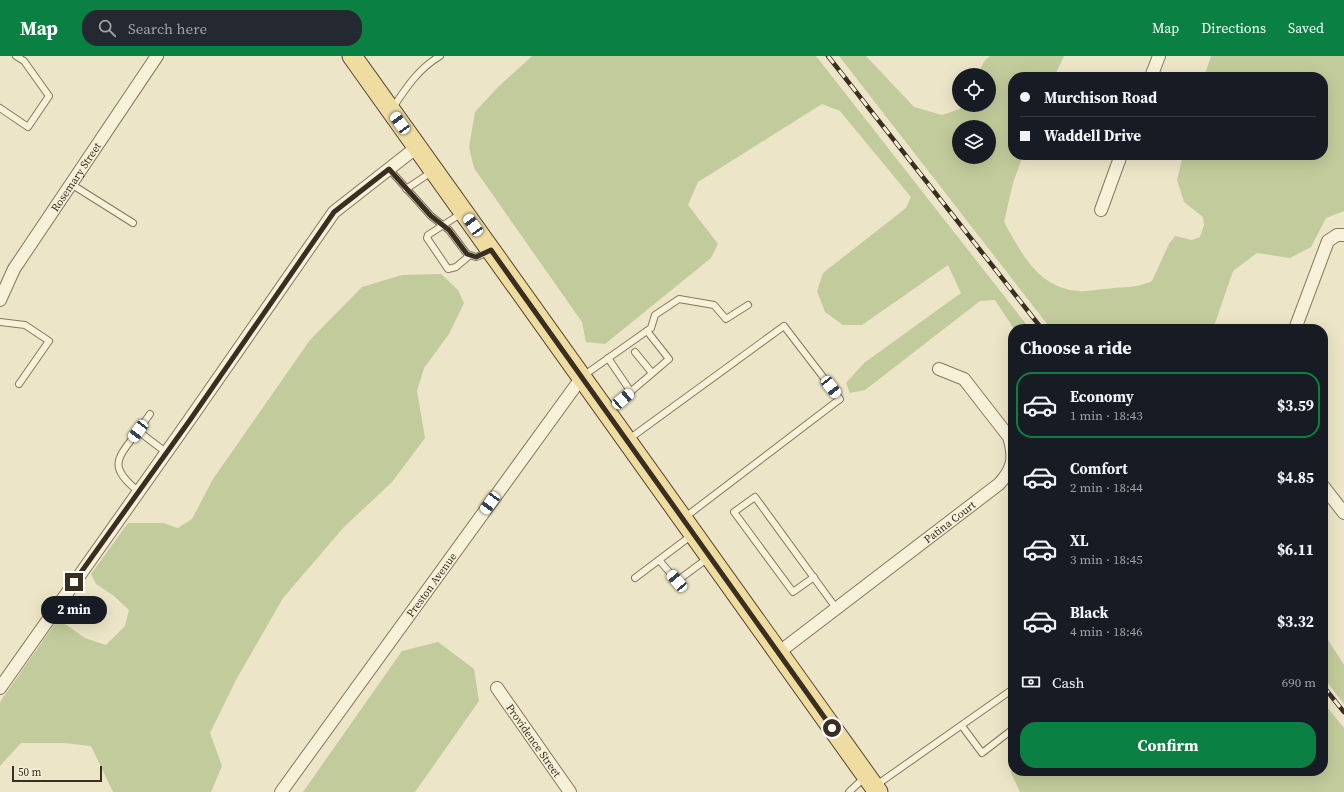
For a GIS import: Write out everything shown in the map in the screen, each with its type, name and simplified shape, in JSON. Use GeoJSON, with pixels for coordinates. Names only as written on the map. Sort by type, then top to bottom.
{"type":"FeatureCollection","features":[{"type":"Feature","properties":{"kind":"main road"},"geometry":{"type":"LineString","coordinates":[[352,56],[872,785]]}},
{"type":"Feature","properties":{"kind":"street","name":"Rosemary Street"},"geometry":{"type":"LineString","coordinates":[[0,300],[14,268],[157,56]]}},
{"type":"Feature","properties":{"kind":"street"},"geometry":{"type":"LineString","coordinates":[[1153,72],[1158,56]]}},
{"type":"Feature","properties":{"kind":"street"},"geometry":{"type":"LineString","coordinates":[[0,688],[167,453],[334,212],[417,147]]}},
{"type":"Feature","properties":{"kind":"street"},"geometry":{"type":"LineString","coordinates":[[1101,210],[1119,160]]}},
{"type":"Feature","properties":{"kind":"street"},"geometry":{"type":"LineString","coordinates":[[1297,324],[1328,241],[1337,235],[1344,235]]}},
{"type":"Feature","properties":{"kind":"street","name":"Patina Court"},"geometry":{"type":"LineString","coordinates":[[939,369],[964,379],[1008,436]]}},
{"type":"Feature","properties":{"kind":"street","name":"Preston Avenue"},"geometry":{"type":"LineString","coordinates":[[281,792],[582,377]]}},
{"type":"Feature","properties":{"kind":"street","name":"Patina Court"},"geometry":{"type":"LineString","coordinates":[[778,653],[999,484],[1008,475]]}},
{"type":"Feature","properties":{"kind":"street"},"geometry":{"type":"LineString","coordinates":[[1328,492],[1344,513]]}},
{"type":"Feature","properties":{"kind":"street","name":"Providence Street"},"geometry":{"type":"LineString","coordinates":[[497,688],[570,792]]}},
{"type":"Feature","properties":{"kind":"lane"},"geometry":{"type":"LineString","coordinates":[[0,108],[28,127],[49,96],[24,61],[16,56]]}},
{"type":"Feature","properties":{"kind":"lane"},"geometry":{"type":"LineString","coordinates":[[392,111],[406,89],[425,65],[440,56]]}},
{"type":"Feature","properties":{"kind":"lane"},"geometry":{"type":"LineString","coordinates":[[389,169],[431,216],[444,225],[469,256]]}},
{"type":"Feature","properties":{"kind":"lane"},"geometry":{"type":"LineString","coordinates":[[406,189],[434,170]]}},
{"type":"Feature","properties":{"kind":"lane"},"geometry":{"type":"LineString","coordinates":[[71,184],[133,223]]}},
{"type":"Feature","properties":{"kind":"lane"},"geometry":{"type":"LineString","coordinates":[[464,212],[428,235],[427,238],[446,267],[453,269],[469,256],[480,256],[491,250]]}},
{"type":"Feature","properties":{"kind":"lane"},"geometry":{"type":"LineString","coordinates":[[582,377],[647,331],[650,328],[655,315],[679,299],[714,305],[726,319],[748,305]]}},
{"type":"Feature","properties":{"kind":"lane"},"geometry":{"type":"LineString","coordinates":[[0,322],[25,325],[49,342],[19,384]]}},
{"type":"Feature","properties":{"kind":"lane"},"geometry":{"type":"LineString","coordinates":[[626,440],[784,326],[840,399],[688,526],[659,560],[635,578]]}},
{"type":"Feature","properties":{"kind":"lane"},"geometry":{"type":"LineString","coordinates":[[606,412],[669,359],[647,331]]}},
{"type":"Feature","properties":{"kind":"lane"},"geometry":{"type":"LineString","coordinates":[[635,352],[652,373]]}},
{"type":"Feature","properties":{"kind":"lane"},"geometry":{"type":"LineString","coordinates":[[608,358],[631,392]]}},
{"type":"Feature","properties":{"kind":"lane"},"geometry":{"type":"LineString","coordinates":[[139,492],[124,480],[118,462],[119,457],[150,414]]}},
{"type":"Feature","properties":{"kind":"lane"},"geometry":{"type":"LineString","coordinates":[[138,431],[167,453]]}},
{"type":"Feature","properties":{"kind":"lane"},"geometry":{"type":"LineString","coordinates":[[814,577],[794,592],[734,512],[755,497],[814,577],[836,608]]}},
{"type":"Feature","properties":{"kind":"lane"},"geometry":{"type":"LineString","coordinates":[[659,560],[677,581],[709,558]]}},
{"type":"Feature","properties":{"kind":"lane"},"geometry":{"type":"LineString","coordinates":[[849,792],[872,785],[962,726],[1008,694]]}},
{"type":"Feature","properties":{"kind":"lane"},"geometry":{"type":"LineString","coordinates":[[962,726],[982,753],[1008,733]]}},
{"type":"Feature","properties":{"kind":"green space"},"geometry":{"type":"Polygon","coordinates":[[[532,56],[816,56],[1026,324],[1011,324],[995,300],[980,301],[865,390],[850,393],[846,383],[864,363],[961,293],[948,265],[862,325],[843,325],[825,312],[817,291],[823,273],[906,208],[911,197],[840,111],[822,104],[698,182],[688,205],[718,244],[711,258],[605,344],[586,342],[582,322],[474,168],[469,147],[475,112],[498,87],[532,56]]]}},
{"type":"Feature","properties":{"kind":"green space"},"geometry":{"type":"Polygon","coordinates":[[[839,56],[866,56],[914,107],[942,115],[952,112],[996,112],[996,68],[981,68],[985,60],[990,56],[1064,56],[1056,72],[1008,72],[1008,160],[1021,160],[1013,183],[1004,222],[1025,257],[1042,276],[1065,288],[1082,291],[1146,284],[1152,281],[1169,244],[1175,236],[1192,240],[1200,237],[1204,225],[1203,217],[1184,202],[1177,180],[1182,160],[1328,160],[1328,72],[1206,72],[1211,56],[1344,56],[1344,211],[1326,218],[1311,247],[1290,258],[1257,253],[1233,271],[1215,324],[1047,324],[839,56]]]}},
{"type":"Feature","properties":{"kind":"green space"},"geometry":{"type":"Polygon","coordinates":[[[441,274],[458,290],[464,303],[449,334],[424,368],[417,391],[425,438],[392,482],[343,528],[283,598],[236,680],[210,733],[222,766],[211,792],[113,792],[91,746],[64,743],[21,743],[0,766],[0,702],[58,619],[85,638],[106,645],[125,626],[129,610],[114,596],[96,584],[91,574],[128,523],[163,523],[178,528],[192,519],[213,479],[310,340],[362,287],[402,275],[441,274]]]}},
{"type":"Feature","properties":{"kind":"green space"},"geometry":{"type":"Polygon","coordinates":[[[1328,640],[1344,665],[1344,704],[1328,683],[1328,640]]]}},
{"type":"Feature","properties":{"kind":"green space"},"geometry":{"type":"Polygon","coordinates":[[[438,642],[474,669],[479,701],[415,792],[303,792],[402,651],[438,642]]]}},
{"type":"Feature","properties":{"kind":"green space"},"geometry":{"type":"Polygon","coordinates":[[[1328,708],[1344,728],[1344,792],[1020,792],[1012,776],[1328,776],[1328,708]]]}},
{"type":"Feature","properties":{"kind":"railway"},"geometry":{"type":"LineString","coordinates":[[828,56],[1038,324]]}},
{"type":"Feature","properties":{"kind":"railway"},"geometry":{"type":"LineString","coordinates":[[1328,692],[1344,712]]}},
{"type":"Feature","properties":{"kind":"route"},"geometry":{"type":"LineString","coordinates":[[74,582],[190,420],[334,212],[389,169],[431,216],[449,230],[469,256],[473,258],[491,250],[690,529],[709,558],[832,728]]}}]}
